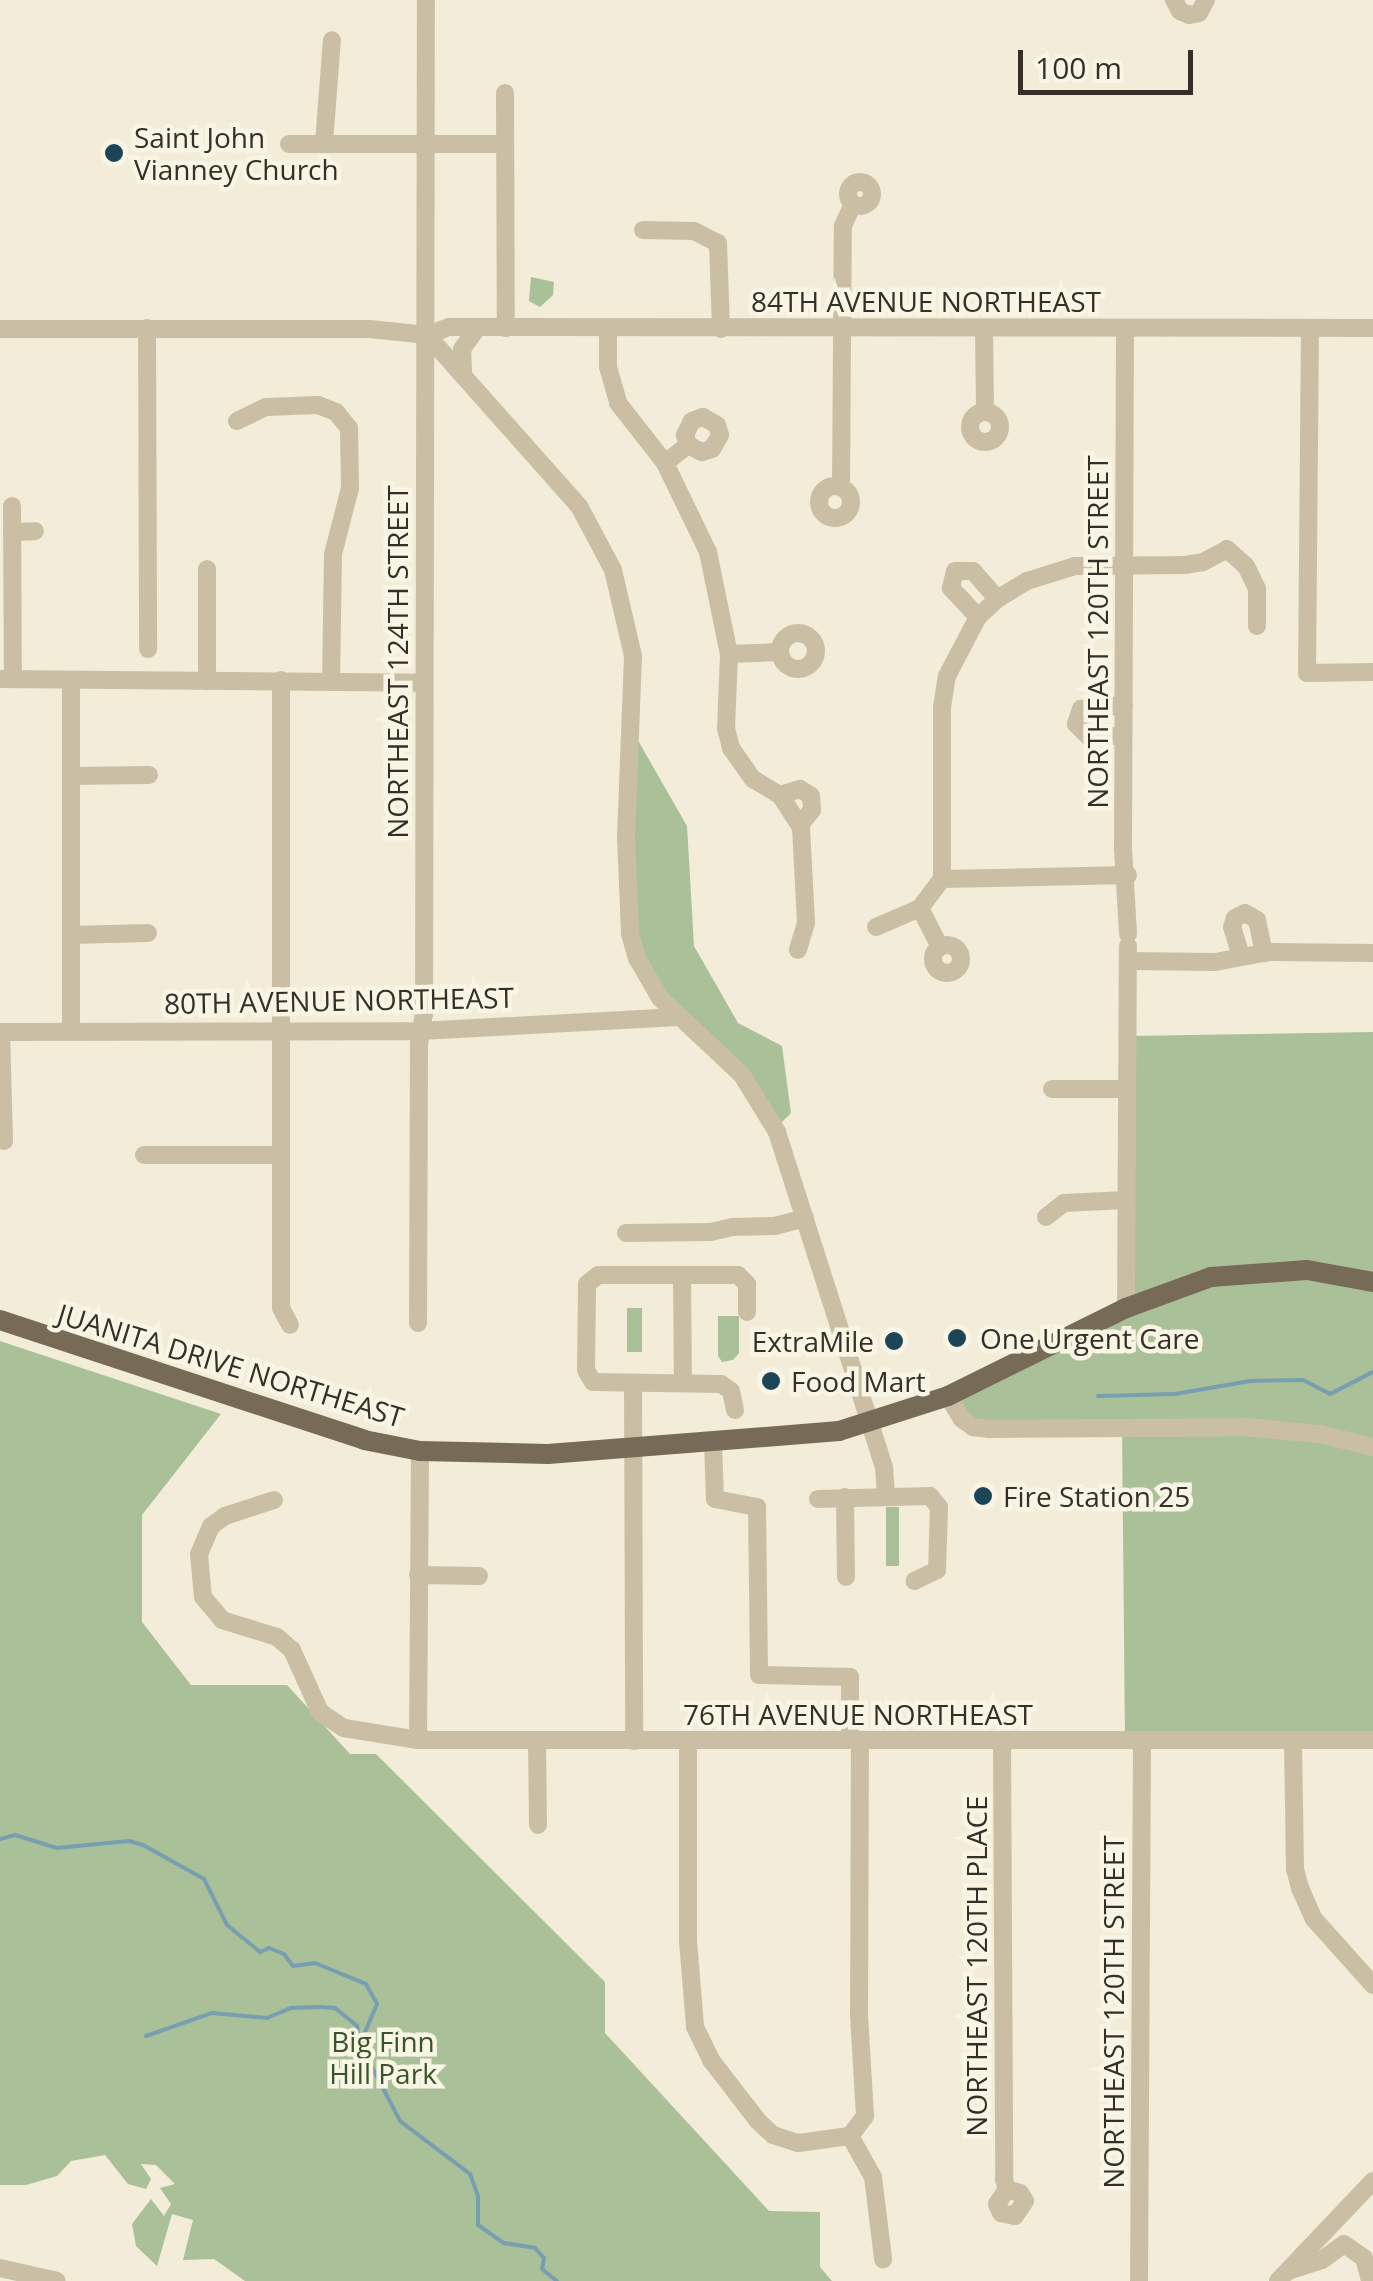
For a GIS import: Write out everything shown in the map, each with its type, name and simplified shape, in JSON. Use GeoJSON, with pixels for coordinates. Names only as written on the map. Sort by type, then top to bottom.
{"type":"FeatureCollection","features":[{"type":"Feature","properties":{"kind":"main road","name":"JUANITA DRIVE NORTHEAST"},"geometry":{"type":"LineString","coordinates":[[0,1320],[364,1440],[420,1452],[528,1454],[810,1436],[870,1423],[948,1396],[1126,1308],[1211,1277],[1307,1270],[1373,1282]]}},
{"type":"Feature","properties":{"kind":"street","name":"NORTHEAST 124TH STREET"},"geometry":{"type":"LineString","coordinates":[[418,1323],[420,1031],[424,1014],[426,0]]}},
{"type":"Feature","properties":{"kind":"street"},"geometry":{"type":"LineString","coordinates":[[1174,0],[1180,12],[1189,15],[1203,9],[1206,0]]}},
{"type":"Feature","properties":{"kind":"street"},"geometry":{"type":"LineString","coordinates":[[324,143],[332,40]]}},
{"type":"Feature","properties":{"kind":"street"},"geometry":{"type":"LineString","coordinates":[[505,93],[506,328]]}},
{"type":"Feature","properties":{"kind":"street"},"geometry":{"type":"LineString","coordinates":[[289,144],[504,144]]}},
{"type":"Feature","properties":{"kind":"street"},"geometry":{"type":"LineString","coordinates":[[841,487],[843,226],[853,204]]}},
{"type":"Feature","properties":{"kind":"street"},"geometry":{"type":"LineString","coordinates":[[643,230],[694,230],[718,243],[721,329]]}},
{"type":"Feature","properties":{"kind":"street","name":"84TH AVENUE NORTHEAST"},"geometry":{"type":"LineString","coordinates":[[0,329],[370,329],[427,335],[448,327],[1373,328]]}},
{"type":"Feature","properties":{"kind":"street"},"geometry":{"type":"LineString","coordinates":[[147,328],[148,650]]}},
{"type":"Feature","properties":{"kind":"street"},"geometry":{"type":"LineString","coordinates":[[463,373],[462,348],[478,328]]}},
{"type":"Feature","properties":{"kind":"street"},"geometry":{"type":"LineString","coordinates":[[984,328],[985,412]]}},
{"type":"Feature","properties":{"kind":"street"},"geometry":{"type":"LineString","coordinates":[[608,329],[608,367],[618,403],[666,463],[708,552],[729,654],[726,728],[731,748],[754,779],[780,795],[800,824],[806,848],[806,923],[798,950]]}},
{"type":"Feature","properties":{"kind":"street","name":"NORTHEAST 120TH STREET"},"geometry":{"type":"LineString","coordinates":[[1125,329],[1126,1308]]}},
{"type":"Feature","properties":{"kind":"street"},"geometry":{"type":"LineString","coordinates":[[1310,329],[1308,672],[1373,672]]}},
{"type":"Feature","properties":{"kind":"street"},"geometry":{"type":"LineString","coordinates":[[427,335],[579,506],[623,597],[633,690],[626,908],[637,958],[660,998],[742,1075],[777,1132],[884,1467],[886,1495]]}},
{"type":"Feature","properties":{"kind":"street"},"geometry":{"type":"LineString","coordinates":[[237,421],[266,407],[318,405],[336,412],[349,428],[350,488],[333,554],[332,681]]}},
{"type":"Feature","properties":{"kind":"street"},"geometry":{"type":"LineString","coordinates":[[666,463],[688,445]]}},
{"type":"Feature","properties":{"kind":"street"},"geometry":{"type":"LineString","coordinates":[[5,500],[12,532],[6,679],[424,683]]}},
{"type":"Feature","properties":{"kind":"street"},"geometry":{"type":"LineString","coordinates":[[12,532],[35,532]]}},
{"type":"Feature","properties":{"kind":"street"},"geometry":{"type":"LineString","coordinates":[[876,927],[920,908],[933,896],[942,879],[942,707],[957,651],[987,608],[1049,572],[1125,565],[1185,565],[1203,562],[1227,550],[1246,566],[1257,588],[1257,626]]}},
{"type":"Feature","properties":{"kind":"street"},"geometry":{"type":"LineString","coordinates":[[207,569],[208,681]]}},
{"type":"Feature","properties":{"kind":"street"},"geometry":{"type":"LineString","coordinates":[[956,571],[973,571],[987,608],[951,588],[956,571]]}},
{"type":"Feature","properties":{"kind":"street"},"geometry":{"type":"LineString","coordinates":[[729,654],[780,652]]}},
{"type":"Feature","properties":{"kind":"street"},"geometry":{"type":"LineString","coordinates":[[280,680],[281,1308],[290,1325]]}},
{"type":"Feature","properties":{"kind":"street"},"geometry":{"type":"LineString","coordinates":[[71,1031],[72,681]]}},
{"type":"Feature","properties":{"kind":"street"},"geometry":{"type":"LineString","coordinates":[[1124,705],[1080,709],[1076,724],[1088,736],[1124,736]]}},
{"type":"Feature","properties":{"kind":"street"},"geometry":{"type":"LineString","coordinates":[[72,776],[150,775]]}},
{"type":"Feature","properties":{"kind":"street"},"geometry":{"type":"LineString","coordinates":[[942,879],[1128,875]]}},
{"type":"Feature","properties":{"kind":"street"},"geometry":{"type":"LineString","coordinates":[[920,908],[940,946]]}},
{"type":"Feature","properties":{"kind":"street"},"geometry":{"type":"LineString","coordinates":[[1240,956],[1232,927],[1242,913],[1257,920],[1264,952]]}},
{"type":"Feature","properties":{"kind":"street"},"geometry":{"type":"LineString","coordinates":[[72,935],[148,934]]}},
{"type":"Feature","properties":{"kind":"street"},"geometry":{"type":"LineString","coordinates":[[1128,947],[1215,962],[1264,952],[1373,953]]}},
{"type":"Feature","properties":{"kind":"street","name":"80TH AVENUE NORTHEAST"},"geometry":{"type":"LineString","coordinates":[[0,1032],[420,1031],[678,1018]]}},
{"type":"Feature","properties":{"kind":"street"},"geometry":{"type":"LineString","coordinates":[[0,1032],[4,1141]]}},
{"type":"Feature","properties":{"kind":"street"},"geometry":{"type":"LineString","coordinates":[[1052,1089],[1127,1088]]}},
{"type":"Feature","properties":{"kind":"street"},"geometry":{"type":"LineString","coordinates":[[144,1155],[281,1155]]}},
{"type":"Feature","properties":{"kind":"street"},"geometry":{"type":"LineString","coordinates":[[1046,1217],[1064,1203],[1125,1200]]}},
{"type":"Feature","properties":{"kind":"street"},"geometry":{"type":"LineString","coordinates":[[626,1233],[711,1232],[733,1226],[775,1226],[805,1218]]}},
{"type":"Feature","properties":{"kind":"street"},"geometry":{"type":"LineString","coordinates":[[682,1275],[683,1384]]}},
{"type":"Feature","properties":{"kind":"street"},"geometry":{"type":"LineString","coordinates":[[734,1410],[731,1390],[722,1384],[591,1380],[586,1370],[591,1278],[744,1277],[747,1312]]}},
{"type":"Feature","properties":{"kind":"street"},"geometry":{"type":"LineString","coordinates":[[632,1384],[634,1741]]}},
{"type":"Feature","properties":{"kind":"street"},"geometry":{"type":"LineString","coordinates":[[948,1396],[962,1419],[973,1427],[990,1430],[1245,1426],[1319,1434],[1373,1447]]}},
{"type":"Feature","properties":{"kind":"street"},"geometry":{"type":"LineString","coordinates":[[688,1741],[691,2010],[711,2060],[773,2136],[798,2143],[850,2136],[864,2116],[866,2105],[859,2015],[855,1740],[850,1677],[758,1675],[757,1506],[715,1498],[713,1442]]}},
{"type":"Feature","properties":{"kind":"street"},"geometry":{"type":"LineString","coordinates":[[418,1740],[420,1452]]}},
{"type":"Feature","properties":{"kind":"street"},"geometry":{"type":"LineString","coordinates":[[818,1498],[930,1496],[939,1507],[937,1570],[914,1581]]}},
{"type":"Feature","properties":{"kind":"street"},"geometry":{"type":"LineString","coordinates":[[845,1497],[846,1577]]}},
{"type":"Feature","properties":{"kind":"street","name":"76TH AVENUE NORTHEAST"},"geometry":{"type":"LineString","coordinates":[[274,1500],[225,1516],[211,1526],[199,1554],[203,1598],[222,1620],[277,1637],[292,1650],[320,1712],[344,1728],[418,1740],[1373,1740]]}},
{"type":"Feature","properties":{"kind":"street"},"geometry":{"type":"LineString","coordinates":[[418,1575],[479,1576]]}},
{"type":"Feature","properties":{"kind":"street"},"geometry":{"type":"LineString","coordinates":[[537,1741],[538,1825]]}},
{"type":"Feature","properties":{"kind":"street"},"geometry":{"type":"LineString","coordinates":[[1294,1741],[1295,1869],[1300,1888],[1334,1944],[1373,1986]]}},
{"type":"Feature","properties":{"kind":"street","name":"NORTHEAST 120TH STREET"},"geometry":{"type":"LineString","coordinates":[[1139,2281],[1142,1742]]}},
{"type":"Feature","properties":{"kind":"street","name":"NORTHEAST 120TH PLACE"},"geometry":{"type":"LineString","coordinates":[[1002,1743],[1007,2190]]}},
{"type":"Feature","properties":{"kind":"street"},"geometry":{"type":"LineString","coordinates":[[850,2136],[872,2178],[883,2259]]}},
{"type":"Feature","properties":{"kind":"street"},"geometry":{"type":"LineString","coordinates":[[1283,2276],[1373,2181]]}},
{"type":"Feature","properties":{"kind":"street"},"geometry":{"type":"LineString","coordinates":[[1283,2276],[1318,2262],[1344,2244],[1371,2270]]}},
{"type":"Feature","properties":{"kind":"street"},"geometry":{"type":"LineString","coordinates":[[0,2268],[58,2281]]}},
{"type":"Feature","properties":{"kind":"green space"},"geometry":{"type":"Polygon","coordinates":[[[531,277],[554,282],[553,295],[540,307],[529,301],[531,277]]]}},
{"type":"Feature","properties":{"kind":"green space"},"geometry":{"type":"Polygon","coordinates":[[[632,730],[687,826],[694,946],[738,1023],[782,1046],[791,1113],[778,1126],[678,1018],[637,958],[632,730]]]}},
{"type":"Feature","properties":{"kind":"green space"},"geometry":{"type":"Polygon","coordinates":[[[1373,1032],[1373,1736],[1125,1740],[1122,1428],[973,1427],[948,1396],[1125,1308],[1127,1036],[1373,1032]]]}},
{"type":"Feature","properties":{"kind":"green space"},"geometry":{"type":"Polygon","coordinates":[[[627,1308],[642,1308],[642,1352],[627,1352],[627,1308]]]}},
{"type":"Feature","properties":{"kind":"green space"},"geometry":{"type":"Polygon","coordinates":[[[718,1316],[739,1316],[739,1353],[733,1360],[722,1362],[718,1356],[718,1316]]]}},
{"type":"Feature","properties":{"kind":"green space","name":"Big Finn Hill Park"},"geometry":{"type":"Polygon","coordinates":[[[0,1341],[221,1414],[142,1515],[142,1622],[191,1685],[287,1685],[350,1754],[376,1754],[605,1982],[605,2033],[769,2211],[820,2212],[820,2267],[832,2281],[245,2281],[214,2259],[183,2260],[193,2220],[172,2214],[157,2266],[136,2246],[132,2224],[151,2199],[164,2216],[171,2204],[160,2188],[175,2184],[156,2165],[141,2164],[151,2179],[146,2189],[128,2184],[105,2155],[71,2161],[57,2176],[26,2185],[0,2185],[0,1341]]]}},
{"type":"Feature","properties":{"kind":"green space"},"geometry":{"type":"Polygon","coordinates":[[[886,1507],[899,1507],[899,1566],[886,1566],[886,1507]]]}},
{"type":"Feature","properties":{"kind":"waterway"},"geometry":{"type":"LineString","coordinates":[[1098,1396],[1175,1394],[1250,1381],[1303,1380],[1330,1394],[1373,1372]]}},
{"type":"Feature","properties":{"kind":"waterway"},"geometry":{"type":"LineString","coordinates":[[0,1839],[15,1835],[57,1848],[129,1841],[143,1845],[204,1879],[227,1925],[260,1952],[269,1948],[284,1954],[293,1966],[315,1963],[366,1984],[377,2004],[360,2044],[400,2121],[470,2174],[478,2196],[478,2225],[504,2243],[535,2248],[544,2258],[542,2269],[557,2281]]}},
{"type":"Feature","properties":{"kind":"waterway"},"geometry":{"type":"LineString","coordinates":[[146,2036],[212,2013],[267,2018],[291,2008],[319,2007],[335,2008],[357,2026],[359,2042]]}},
{"type":"Feature","properties":{"kind":"place","name":"Saint John Vianney Church"},"geometry":{"type":"Point","coordinates":[114,153]}},
{"type":"Feature","properties":{"kind":"place","name":"One Urgent Care"},"geometry":{"type":"Point","coordinates":[957,1338]}},
{"type":"Feature","properties":{"kind":"place","name":"ExtraMile"},"geometry":{"type":"Point","coordinates":[894,1341]}},
{"type":"Feature","properties":{"kind":"place","name":"Food Mart"},"geometry":{"type":"Point","coordinates":[771,1381]}},
{"type":"Feature","properties":{"kind":"place","name":"Fire Station 25"},"geometry":{"type":"Point","coordinates":[983,1496]}}]}
